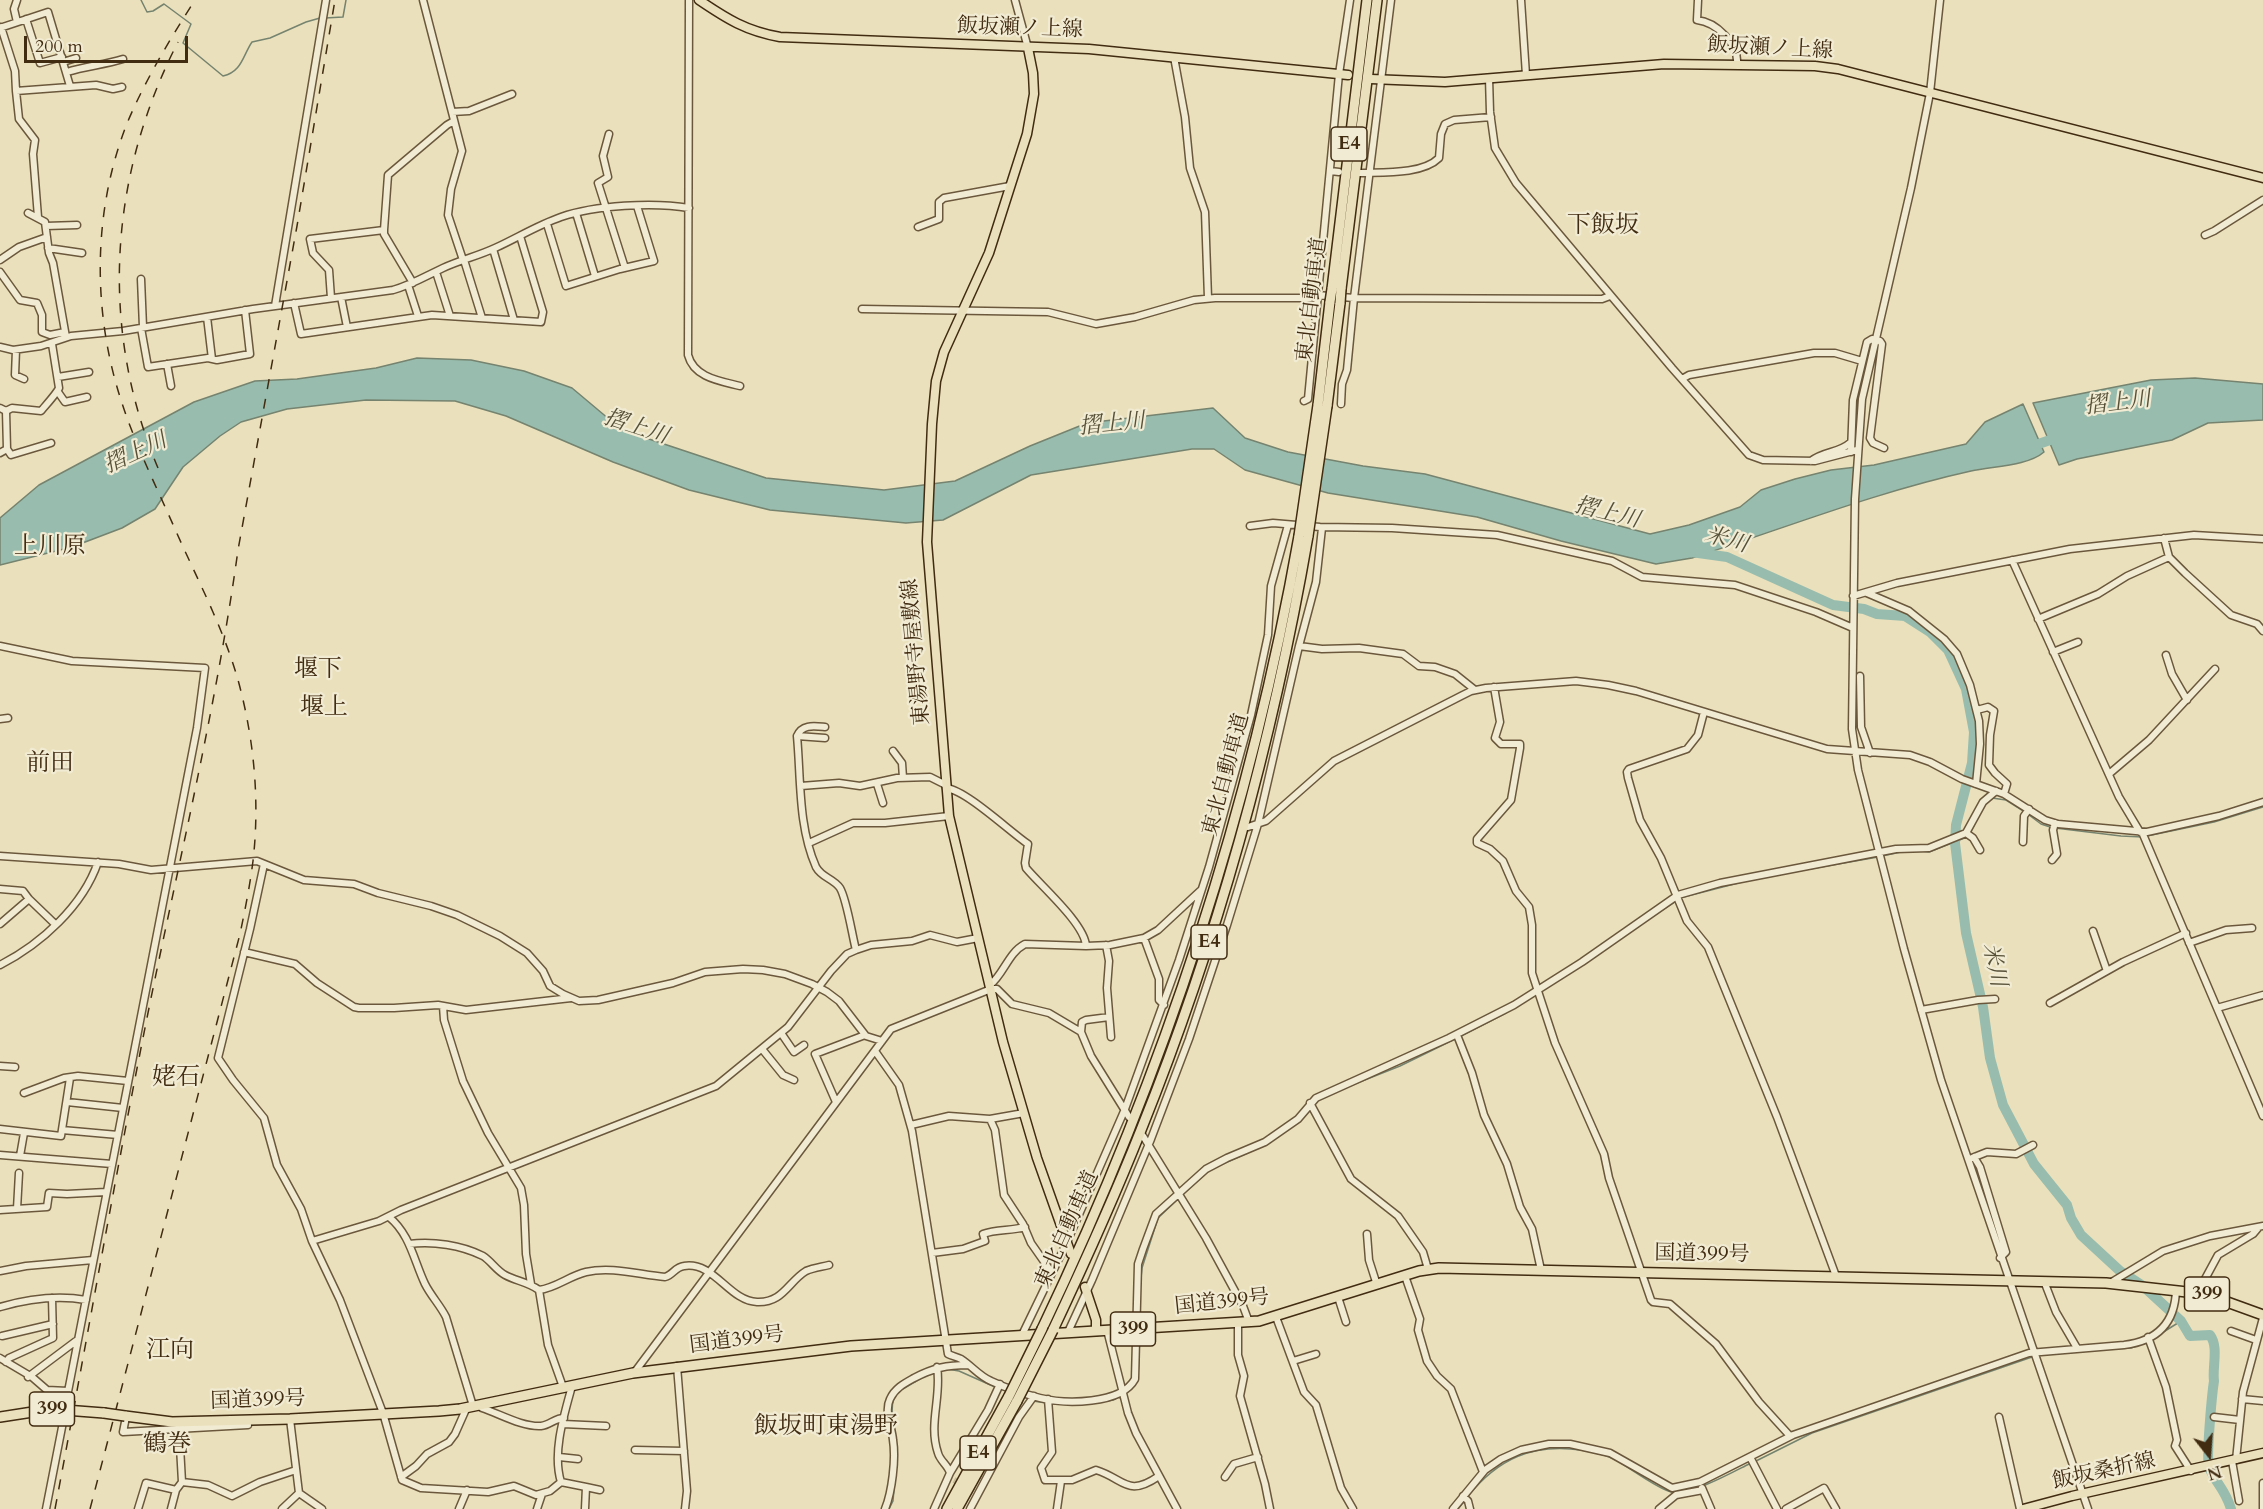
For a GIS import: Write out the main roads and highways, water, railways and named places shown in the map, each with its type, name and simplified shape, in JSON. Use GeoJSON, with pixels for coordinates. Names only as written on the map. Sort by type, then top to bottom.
{"type":"FeatureCollection","features":[{"type":"Feature","properties":{"kind":"highway","name":"東北自動車道"},"geometry":{"type":"LineString","coordinates":[[957,1509],[1047,1329],[1134,1122],[1193,961],[1261,720],[1303,536],[1323,406],[1367,0]]}},
{"type":"Feature","properties":{"kind":"highway","name":"東北自動車道"},"geometry":{"type":"LineString","coordinates":[[1336,289],[1377,0]]}},
{"type":"Feature","properties":{"kind":"highway","name":"国道399号"},"geometry":{"type":"LineString","coordinates":[[0,1417],[52,1409],[172,1422],[290,1419],[473,1406],[677,1366],[851,1346],[1249,1322],[1276,1317],[1428,1269],[2110,1283],[2198,1292],[2223,1299],[2263,1317]]}},
{"type":"Feature","properties":{"kind":"highway","name":"東北自動車道"},"geometry":{"type":"LineString","coordinates":[[947,1509],[1013,1399]]}},
{"type":"Feature","properties":{"kind":"main road","name":"飯坂瀬ノ上線"},"geometry":{"type":"LineString","coordinates":[[699,0],[741,27],[780,37],[1089,49],[1344,75]]}},
{"type":"Feature","properties":{"kind":"main road","name":"東湯野寺屋敷線"},"geometry":{"type":"LineString","coordinates":[[1028,48],[1033,73],[1034,99],[1027,134],[989,253],[944,352],[936,381],[927,542],[949,816],[1003,1042],[1052,1204],[1071,1254]]}},
{"type":"Feature","properties":{"kind":"main road","name":"飯坂瀬ノ上線"},"geometry":{"type":"LineString","coordinates":[[1375,79],[1431,82],[1654,65],[1815,66],[1838,69],[2263,178]]}},
{"type":"Feature","properties":{"kind":"main road"},"geometry":{"type":"LineString","coordinates":[[1085,1289],[1096,1320],[1096,1331]]}},
{"type":"Feature","properties":{"kind":"main road","name":"飯坂桑折線"},"geometry":{"type":"LineString","coordinates":[[2022,1509],[2083,1493],[2263,1454]]}},
{"type":"Feature","properties":{"kind":"water"},"geometry":{"type":"Polygon","coordinates":[[[417,358],[471,360],[524,371],[572,388],[622,430],[766,478],[884,490],[955,481],[1030,446],[1087,423],[1213,408],[1245,438],[1288,452],[1363,466],[1425,474],[1650,534],[1689,525],[1740,507],[1761,490],[1795,479],[1831,470],[1874,465],[1966,444],[1985,422],[2023,404],[2044,452],[2020,463],[1971,471],[1900,489],[1692,558],[1656,564],[1561,541],[1477,517],[1328,493],[1245,470],[1214,449],[1192,449],[1031,475],[943,520],[906,523],[770,510],[689,490],[613,462],[506,416],[455,401],[366,400],[287,409],[241,422],[220,436],[183,467],[155,509],[122,528],[72,547],[0,565],[0,518],[39,485],[194,402],[255,381],[297,379],[376,368],[417,358]]]}},
{"type":"Feature","properties":{"kind":"water"},"geometry":{"type":"Polygon","coordinates":[[[2195,378],[2263,384],[2263,420],[2208,423],[2172,440],[2077,459],[2059,465],[2033,403],[2151,380],[2195,378]]]}},
{"type":"Feature","properties":{"kind":"waterway"},"geometry":{"type":"LineString","coordinates":[[141,0],[147,12],[164,4],[191,24],[183,43],[223,76],[238,67],[252,42],[270,38],[320,18]]}},
{"type":"Feature","properties":{"kind":"waterway"},"geometry":{"type":"LineString","coordinates":[[325,18],[343,17],[346,0]]}},
{"type":"Feature","properties":{"kind":"waterway","name":"摺上川"},"geometry":{"type":"LineString","coordinates":[[2027,448],[2059,435]]}},
{"type":"Feature","properties":{"kind":"waterway","name":"米川"},"geometry":{"type":"LineString","coordinates":[[1691,552],[1727,557],[1833,605],[1864,609],[1877,614],[1905,616],[1930,632],[1948,650],[1966,689],[1974,732],[1972,763],[1956,825],[1955,843],[1966,933],[1983,1007],[1990,1058],[2003,1105],[2034,1164],[2067,1205],[2071,1218],[2081,1235],[2120,1271],[2143,1286],[2181,1321],[2190,1336],[2210,1335],[2213,1340],[2215,1357],[2208,1461],[2231,1509]]}},
{"type":"Feature","properties":{"kind":"waterway"},"geometry":{"type":"LineString","coordinates":[[1992,798],[2006,800],[2025,812]]}},
{"type":"Feature","properties":{"kind":"waterway"},"geometry":{"type":"LineString","coordinates":[[1970,833],[1984,806]]}},
{"type":"Feature","properties":{"kind":"waterway"},"geometry":{"type":"LineString","coordinates":[[2147,836],[2214,822],[2263,807]]}},
{"type":"Feature","properties":{"kind":"waterway"},"geometry":{"type":"LineString","coordinates":[[2029,815],[2041,824],[2050,827]]}},
{"type":"Feature","properties":{"kind":"waterway"},"geometry":{"type":"LineString","coordinates":[[2055,828],[2143,837]]}},
{"type":"Feature","properties":{"kind":"waterway"},"geometry":{"type":"LineString","coordinates":[[1921,851],[1929,852],[1967,837]]}},
{"type":"Feature","properties":{"kind":"waterway"},"geometry":{"type":"LineString","coordinates":[[1882,856],[1901,852]]}},
{"type":"Feature","properties":{"kind":"waterway"},"geometry":{"type":"LineString","coordinates":[[1770,876],[1878,857]]}},
{"type":"Feature","properties":{"kind":"waterway"},"geometry":{"type":"LineString","coordinates":[[1680,898],[1742,882]]}},
{"type":"Feature","properties":{"kind":"waterway"},"geometry":{"type":"LineString","coordinates":[[1650,918],[1676,901]]}},
{"type":"Feature","properties":{"kind":"waterway"},"geometry":{"type":"LineString","coordinates":[[1459,1037],[1506,1013]]}},
{"type":"Feature","properties":{"kind":"waterway"},"geometry":{"type":"LineString","coordinates":[[1347,1087],[1400,1066],[1455,1039]]}},
{"type":"Feature","properties":{"kind":"waterway"},"geometry":{"type":"LineString","coordinates":[[1216,1167],[1263,1146]]}},
{"type":"Feature","properties":{"kind":"waterway"},"geometry":{"type":"LineString","coordinates":[[1181,1196],[1211,1169]]}},
{"type":"Feature","properties":{"kind":"waterway"},"geometry":{"type":"LineString","coordinates":[[1140,1288],[1142,1268],[1158,1218],[1178,1199]]}},
{"type":"Feature","properties":{"kind":"waterway"},"geometry":{"type":"LineString","coordinates":[[1140,1296],[1140,1323]]}},
{"type":"Feature","properties":{"kind":"waterway"},"geometry":{"type":"LineString","coordinates":[[2157,1336],[2181,1321]]}},
{"type":"Feature","properties":{"kind":"waterway"},"geometry":{"type":"LineString","coordinates":[[1138,1378],[1140,1332]]}},
{"type":"Feature","properties":{"kind":"waterway"},"geometry":{"type":"LineString","coordinates":[[2114,1349],[2131,1348],[2145,1343]]}},
{"type":"Feature","properties":{"kind":"waterway"},"geometry":{"type":"LineString","coordinates":[[1754,1462],[1812,1433],[2032,1357]]}},
{"type":"Feature","properties":{"kind":"waterway"},"geometry":{"type":"LineString","coordinates":[[947,1369],[959,1371],[995,1387]]}},
{"type":"Feature","properties":{"kind":"waterway"},"geometry":{"type":"LineString","coordinates":[[901,1390],[925,1376]]}},
{"type":"Feature","properties":{"kind":"waterway"},"geometry":{"type":"LineString","coordinates":[[1093,1403],[1113,1400],[1120,1396]]}},
{"type":"Feature","properties":{"kind":"waterway"},"geometry":{"type":"LineString","coordinates":[[894,1398],[892,1412],[897,1455]]}},
{"type":"Feature","properties":{"kind":"waterway"},"geometry":{"type":"LineString","coordinates":[[1033,1401],[1046,1403]]}},
{"type":"Feature","properties":{"kind":"waterway"},"geometry":{"type":"LineString","coordinates":[[1051,1404],[1067,1404]]}},
{"type":"Feature","properties":{"kind":"waterway"},"geometry":{"type":"LineString","coordinates":[[1468,1496],[1479,1483],[1504,1463],[1547,1449],[1581,1450],[1607,1456],[1672,1492],[1700,1487],[1749,1464]]}},
{"type":"Feature","properties":{"kind":"waterway"},"geometry":{"type":"LineString","coordinates":[[889,1509],[893,1501],[895,1478]]}},
{"type":"Feature","properties":{"kind":"waterway"},"geometry":{"type":"LineString","coordinates":[[1458,1509],[1465,1500]]}},
{"type":"Feature","properties":{"kind":"tunnel"},"geometry":{"type":"LineString","coordinates":[[954,1480],[974,1491]]}},
{"type":"Feature","properties":{"kind":"railway"},"geometry":{"type":"LineString","coordinates":[[90,1509],[240,934],[255,838],[256,793],[252,747],[238,680],[217,622],[132,431],[111,363],[101,294],[100,258],[103,223],[116,154],[143,90],[195,0]]}},
{"type":"Feature","properties":{"kind":"railway"},"geometry":{"type":"LineString","coordinates":[[55,1509],[137,1066],[220,664],[335,0]]}},
{"type":"Feature","properties":{"kind":"railway"},"geometry":{"type":"LineString","coordinates":[[158,468],[139,415],[127,361],[120,307],[120,253],[126,199],[137,145],[155,93],[178,42]]}},
{"type":"Feature","properties":{"kind":"district","name":"下飯坂"},"geometry":{"type":"Point","coordinates":[1603,226]}},
{"type":"Feature","properties":{"kind":"district","name":"上川原"},"geometry":{"type":"Point","coordinates":[50,547]}},
{"type":"Feature","properties":{"kind":"district","name":"堰下"},"geometry":{"type":"Point","coordinates":[318,670]}},
{"type":"Feature","properties":{"kind":"district","name":"堰上"},"geometry":{"type":"Point","coordinates":[324,708]}},
{"type":"Feature","properties":{"kind":"district","name":"前田"},"geometry":{"type":"Point","coordinates":[50,764]}},
{"type":"Feature","properties":{"kind":"district","name":"姥石"},"geometry":{"type":"Point","coordinates":[176,1078]}},
{"type":"Feature","properties":{"kind":"district","name":"江向"},"geometry":{"type":"Point","coordinates":[170,1351]}},
{"type":"Feature","properties":{"kind":"district","name":"飯坂町東湯野"},"geometry":{"type":"Point","coordinates":[826,1427]}},
{"type":"Feature","properties":{"kind":"district","name":"鶴巻"},"geometry":{"type":"Point","coordinates":[167,1445]}}]}
